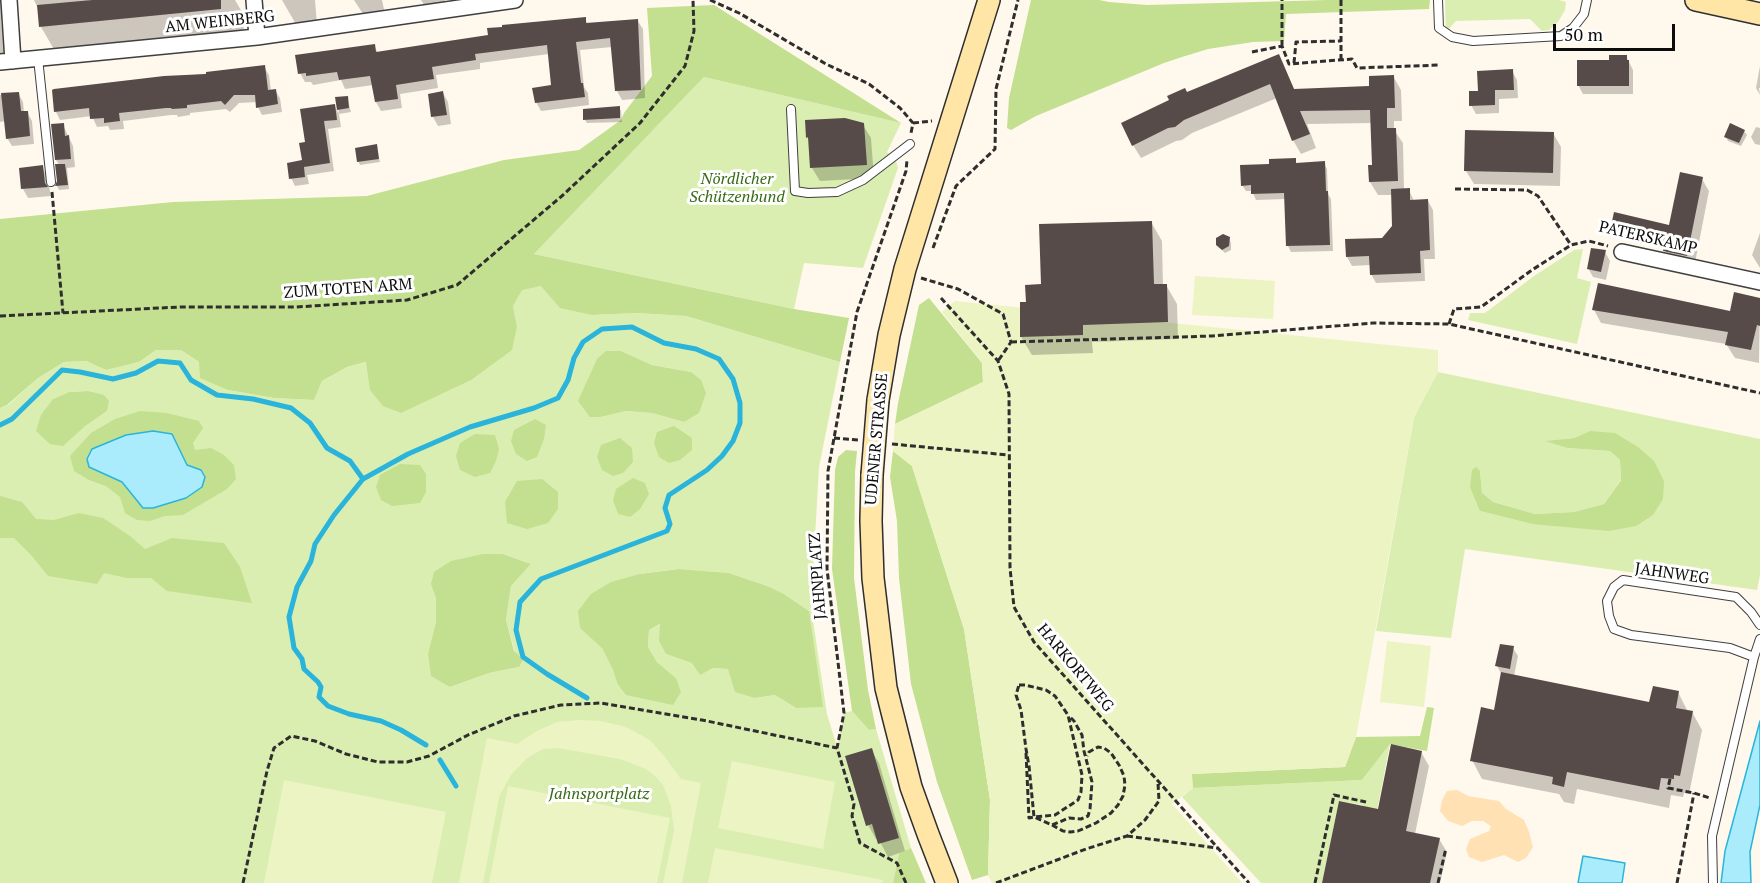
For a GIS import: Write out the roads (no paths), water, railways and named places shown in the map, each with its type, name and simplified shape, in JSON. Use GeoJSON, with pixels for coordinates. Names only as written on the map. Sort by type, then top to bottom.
{"type":"FeatureCollection","features":[{"type":"Feature","properties":{"kind":"main road","name":"UDENER STRASSE"},"geometry":{"type":"LineString","coordinates":[[947,883],[911,787],[886,688],[873,578],[872,475],[878,400],[889,335],[905,269],[989,0]]}},
{"type":"Feature","properties":{"kind":"main road"},"geometry":{"type":"LineString","coordinates":[[1695,0],[1756,11]]}},
{"type":"Feature","properties":{"kind":"street"},"geometry":{"type":"LineString","coordinates":[[7,61],[9,0]]}},
{"type":"Feature","properties":{"kind":"street"},"geometry":{"type":"LineString","coordinates":[[254,0],[257,37]]}},
{"type":"Feature","properties":{"kind":"street","name":"AM WEINBERG"},"geometry":{"type":"LineString","coordinates":[[7,61],[257,37],[515,0]]}},
{"type":"Feature","properties":{"kind":"street","name":"PATERSKAMP"},"geometry":{"type":"LineString","coordinates":[[1622,252],[1760,282]]}},
{"type":"Feature","properties":{"kind":"lane"},"geometry":{"type":"LineString","coordinates":[[1438,0],[1439,28],[1452,37],[1473,40],[1561,36],[1573,28],[1584,14],[1587,0]]}},
{"type":"Feature","properties":{"kind":"lane"},"geometry":{"type":"LineString","coordinates":[[38,58],[51,182]]}},
{"type":"Feature","properties":{"kind":"lane"},"geometry":{"type":"LineString","coordinates":[[792,109],[795,191],[837,192],[862,180],[910,144]]}},
{"type":"Feature","properties":{"kind":"lane","name":"JAHNWEG"},"geometry":{"type":"LineString","coordinates":[[1754,657],[1730,648],[1631,636],[1614,629],[1607,601],[1614,587],[1623,580],[1736,597],[1760,625]]}},
{"type":"Feature","properties":{"kind":"lane"},"geometry":{"type":"LineString","coordinates":[[1713,883],[1712,836],[1760,639]]}},
{"type":"Feature","properties":{"kind":"water"},"geometry":{"type":"Polygon","coordinates":[[[153,431],[172,434],[187,465],[201,470],[205,477],[202,487],[186,498],[153,508],[143,508],[122,482],[89,467],[87,459],[92,449],[126,435],[153,431]]]}},
{"type":"Feature","properties":{"kind":"water"},"geometry":{"type":"Polygon","coordinates":[[[1760,721],[1760,805],[1750,852],[1751,883],[1721,883],[1725,851],[1760,721]]]}},
{"type":"Feature","properties":{"kind":"water"},"geometry":{"type":"Polygon","coordinates":[[[1583,856],[1625,863],[1622,883],[1578,883],[1583,856]]]}},
{"type":"Feature","properties":{"kind":"waterway"},"geometry":{"type":"LineString","coordinates":[[426,745],[381,721],[349,714],[328,706],[319,697],[321,687],[304,669],[302,659],[294,648],[289,617],[297,587],[311,561],[315,544],[334,515],[363,479],[408,454],[470,427],[534,408],[558,398],[583,342],[602,329],[632,327],[664,343],[696,349],[719,359],[733,379],[740,403],[740,423],[733,441],[722,456],[707,470],[669,495],[665,508],[670,524],[667,531],[541,579],[520,602],[516,630],[523,657],[587,698]]}},
{"type":"Feature","properties":{"kind":"waterway"},"geometry":{"type":"LineString","coordinates":[[0,425],[12,419],[62,370],[113,379],[136,373],[158,361],[180,363],[191,380],[217,395],[253,399],[291,408],[310,423],[327,448],[350,461],[363,479]]}},
{"type":"Feature","properties":{"kind":"waterway"},"geometry":{"type":"LineString","coordinates":[[440,760],[456,786]]}},
{"type":"Feature","properties":{"kind":"park label","name":"Nördlicher Schützenbund"},"geometry":{"type":"Point","coordinates":[737,188]}},
{"type":"Feature","properties":{"kind":"park label","name":"Jahnsportplatz"},"geometry":{"type":"Point","coordinates":[599,794]}}]}
